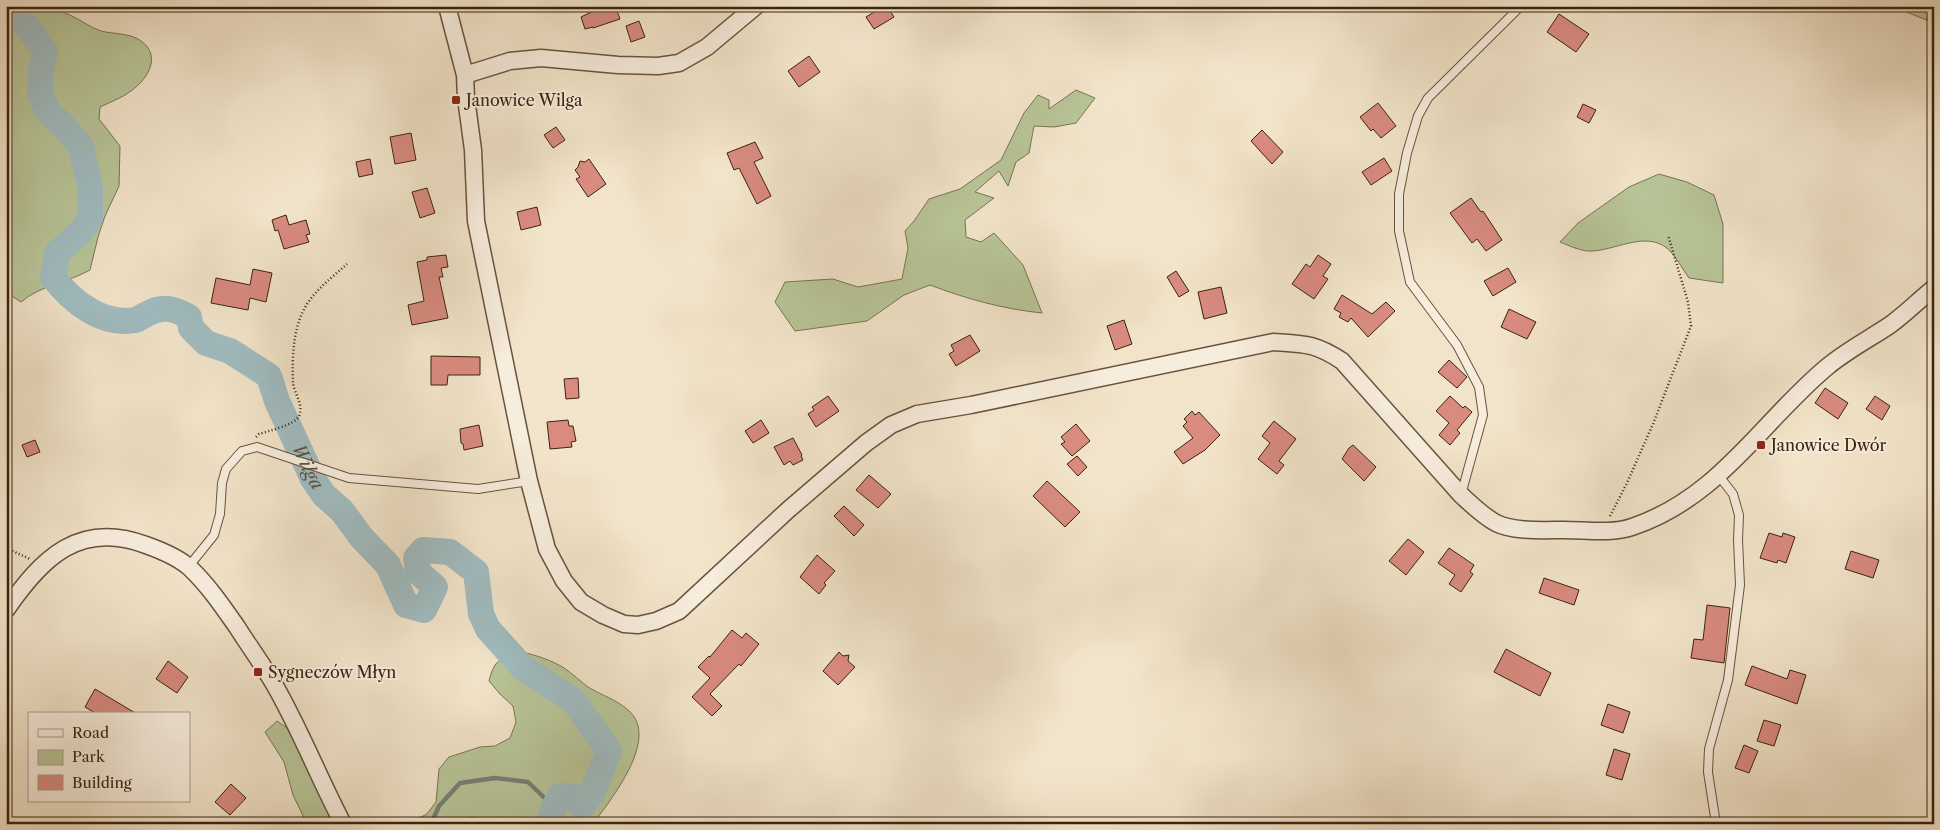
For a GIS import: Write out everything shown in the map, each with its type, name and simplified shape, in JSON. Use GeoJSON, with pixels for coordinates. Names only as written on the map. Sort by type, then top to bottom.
{"type":"FeatureCollection","features":[{"type":"Feature","properties":{"kind":"street"},"geometry":{"type":"LineString","coordinates":[[448,6],[465,75],[473,150],[476,221],[529,481],[547,549],[564,581],[581,602],[603,615],[624,624],[638,625],[656,621],[679,611],[788,510],[866,443],[892,425],[917,414],[1273,342],[1307,344],[1320,347],[1342,361],[1461,495],[1475,508],[1498,524],[1526,530],[1603,531],[1631,527],[1656,516],[1686,499],[1719,476],[1781,410],[1828,367],[1892,323],[1934,288]]}},
{"type":"Feature","properties":{"kind":"street"},"geometry":{"type":"LineString","coordinates":[[465,75],[510,61],[541,58],[618,65],[658,66],[679,63],[707,47],[756,6]]}},
{"type":"Feature","properties":{"kind":"street"},"geometry":{"type":"LineString","coordinates":[[6,610],[23,585],[53,555],[86,540],[100,537],[127,538],[156,549],[188,566],[228,614],[274,684],[343,824]]}},
{"type":"Feature","properties":{"kind":"lane"},"geometry":{"type":"LineString","coordinates":[[1461,495],[1483,415],[1479,387],[1457,345],[1410,282],[1399,231],[1399,194],[1418,116],[1428,98],[1521,6]]}},
{"type":"Feature","properties":{"kind":"lane"},"geometry":{"type":"LineString","coordinates":[[188,566],[214,535],[220,514],[222,483],[226,470],[242,451],[257,447],[349,478],[478,489],[529,481]]}},
{"type":"Feature","properties":{"kind":"lane"},"geometry":{"type":"LineString","coordinates":[[1716,824],[1708,772],[1709,749],[1728,680],[1740,585],[1739,515],[1732,494],[1719,476]]}},
{"type":"Feature","properties":{"kind":"path"},"geometry":{"type":"LineString","coordinates":[[1603,531],[1635,466],[1691,326],[1688,302],[1668,235]]}},
{"type":"Feature","properties":{"kind":"path"},"geometry":{"type":"LineString","coordinates":[[284,426],[294,423],[299,416],[300,408],[293,384],[295,339],[298,321],[313,295],[346,264]]}},
{"type":"Feature","properties":{"kind":"path"},"geometry":{"type":"LineString","coordinates":[[6,548],[25,556],[40,567]]}},
{"type":"Feature","properties":{"kind":"green space"},"geometry":{"type":"Polygon","coordinates":[[[6,6],[31,6],[54,9],[101,31],[134,37],[146,45],[152,59],[148,73],[137,86],[124,96],[100,107],[99,119],[120,146],[119,186],[105,216],[90,270],[37,292],[21,302],[12,296],[6,288],[6,6]]]}},
{"type":"Feature","properties":{"kind":"green space"},"geometry":{"type":"Polygon","coordinates":[[[1891,6],[1934,6],[1934,23],[1891,6]]]}},
{"type":"Feature","properties":{"kind":"green space"},"geometry":{"type":"Polygon","coordinates":[[[1076,90],[1095,98],[1076,123],[1054,127],[1034,126],[1029,153],[1016,162],[1008,186],[999,171],[975,192],[994,198],[965,220],[966,237],[981,242],[994,233],[1023,265],[1042,313],[985,303],[930,285],[904,295],[867,321],[795,331],[775,302],[785,282],[833,279],[858,287],[902,279],[908,248],[905,231],[929,199],[960,189],[1001,160],[1024,113],[1038,95],[1049,100],[1049,109],[1076,90]]]}},
{"type":"Feature","properties":{"kind":"green space"},"geometry":{"type":"Polygon","coordinates":[[[1659,174],[1687,182],[1714,195],[1723,224],[1723,283],[1689,278],[1671,252],[1663,245],[1654,242],[1634,242],[1603,250],[1585,251],[1560,242],[1578,223],[1629,187],[1659,174]]]}},
{"type":"Feature","properties":{"kind":"green space"},"geometry":{"type":"Polygon","coordinates":[[[521,652],[543,658],[564,668],[588,687],[624,706],[637,722],[639,736],[636,752],[630,768],[611,800],[593,824],[495,824],[471,817],[465,824],[407,824],[427,814],[436,802],[439,769],[449,757],[480,747],[495,746],[510,738],[516,722],[513,706],[489,681],[493,668],[499,661],[521,652]]]}},
{"type":"Feature","properties":{"kind":"green space"},"geometry":{"type":"Polygon","coordinates":[[[277,721],[290,730],[302,759],[337,824],[307,824],[293,795],[284,762],[265,732],[277,721]]]}},
{"type":"Feature","properties":{"kind":"building"},"geometry":{"type":"Polygon","coordinates":[[[604,6],[615,6],[620,19],[585,29],[581,17],[604,6]]]}},
{"type":"Feature","properties":{"kind":"building"},"geometry":{"type":"Polygon","coordinates":[[[887,6],[894,17],[874,29],[866,17],[887,6]]]}},
{"type":"Feature","properties":{"kind":"building"},"geometry":{"type":"Polygon","coordinates":[[[1559,14],[1589,34],[1576,52],[1547,32],[1559,14]]]}},
{"type":"Feature","properties":{"kind":"building"},"geometry":{"type":"Polygon","coordinates":[[[639,21],[645,37],[631,42],[626,26],[639,21]]]}},
{"type":"Feature","properties":{"kind":"building"},"geometry":{"type":"Polygon","coordinates":[[[809,56],[820,72],[799,87],[788,71],[809,56]]]}},
{"type":"Feature","properties":{"kind":"building"},"geometry":{"type":"Polygon","coordinates":[[[1378,103],[1396,126],[1381,138],[1373,129],[1371,131],[1360,117],[1378,103]]]}},
{"type":"Feature","properties":{"kind":"building"},"geometry":{"type":"Polygon","coordinates":[[[1583,104],[1596,110],[1589,123],[1577,117],[1583,104]]]}},
{"type":"Feature","properties":{"kind":"building"},"geometry":{"type":"Polygon","coordinates":[[[556,127],[565,140],[553,148],[544,135],[556,127]]]}},
{"type":"Feature","properties":{"kind":"building"},"geometry":{"type":"Polygon","coordinates":[[[1262,130],[1283,152],[1272,164],[1251,141],[1262,130]]]}},
{"type":"Feature","properties":{"kind":"building"},"geometry":{"type":"Polygon","coordinates":[[[411,133],[416,160],[395,164],[390,137],[411,133]]]}},
{"type":"Feature","properties":{"kind":"building"},"geometry":{"type":"Polygon","coordinates":[[[755,142],[763,158],[754,162],[771,196],[757,204],[739,168],[734,170],[727,153],[755,142]]]}},
{"type":"Feature","properties":{"kind":"building"},"geometry":{"type":"Polygon","coordinates":[[[1384,158],[1392,171],[1371,185],[1362,172],[1384,158]]]}},
{"type":"Feature","properties":{"kind":"building"},"geometry":{"type":"Polygon","coordinates":[[[370,159],[373,174],[359,177],[356,162],[370,159]]]}},
{"type":"Feature","properties":{"kind":"building"},"geometry":{"type":"Polygon","coordinates":[[[589,159],[606,184],[588,197],[576,179],[580,177],[575,170],[580,161],[585,162],[589,159]]]}},
{"type":"Feature","properties":{"kind":"building"},"geometry":{"type":"Polygon","coordinates":[[[427,188],[435,213],[420,218],[412,192],[427,188]]]}},
{"type":"Feature","properties":{"kind":"building"},"geometry":{"type":"Polygon","coordinates":[[[1471,198],[1481,212],[1483,211],[1502,240],[1486,251],[1477,239],[1472,243],[1450,213],[1471,198]]]}},
{"type":"Feature","properties":{"kind":"building"},"geometry":{"type":"Polygon","coordinates":[[[537,207],[541,225],[521,230],[517,212],[537,207]]]}},
{"type":"Feature","properties":{"kind":"building"},"geometry":{"type":"Polygon","coordinates":[[[286,215],[289,225],[306,220],[310,234],[306,235],[309,242],[284,249],[278,230],[275,231],[272,220],[286,215]]]}},
{"type":"Feature","properties":{"kind":"building"},"geometry":{"type":"Polygon","coordinates":[[[446,255],[448,267],[441,268],[443,277],[439,277],[448,318],[412,325],[408,305],[424,301],[417,262],[427,260],[427,257],[446,255]]]}},
{"type":"Feature","properties":{"kind":"building"},"geometry":{"type":"Polygon","coordinates":[[[1318,255],[1331,264],[1323,276],[1328,279],[1314,299],[1292,284],[1306,264],[1310,267],[1318,255]]]}},
{"type":"Feature","properties":{"kind":"building"},"geometry":{"type":"Polygon","coordinates":[[[1508,268],[1516,282],[1493,296],[1484,281],[1508,268]]]}},
{"type":"Feature","properties":{"kind":"building"},"geometry":{"type":"Polygon","coordinates":[[[253,269],[272,273],[266,302],[250,298],[248,310],[211,303],[216,278],[250,285],[253,269]]]}},
{"type":"Feature","properties":{"kind":"building"},"geometry":{"type":"Polygon","coordinates":[[[1176,271],[1189,291],[1179,297],[1167,277],[1176,271]]]}},
{"type":"Feature","properties":{"kind":"building"},"geometry":{"type":"Polygon","coordinates":[[[1221,287],[1227,313],[1204,319],[1198,292],[1221,287]]]}},
{"type":"Feature","properties":{"kind":"building"},"geometry":{"type":"Polygon","coordinates":[[[1342,295],[1372,314],[1386,302],[1395,311],[1368,337],[1351,318],[1348,322],[1339,317],[1341,313],[1334,309],[1342,295]]]}},
{"type":"Feature","properties":{"kind":"building"},"geometry":{"type":"Polygon","coordinates":[[[1509,309],[1536,322],[1527,339],[1501,327],[1509,309]]]}},
{"type":"Feature","properties":{"kind":"building"},"geometry":{"type":"Polygon","coordinates":[[[1124,320],[1132,344],[1115,350],[1107,326],[1124,320]]]}},
{"type":"Feature","properties":{"kind":"building"},"geometry":{"type":"Polygon","coordinates":[[[970,335],[980,351],[956,366],[949,354],[954,351],[951,345],[970,335]]]}},
{"type":"Feature","properties":{"kind":"building"},"geometry":{"type":"Polygon","coordinates":[[[431,356],[480,357],[480,375],[448,375],[447,385],[431,385],[431,356]]]}},
{"type":"Feature","properties":{"kind":"building"},"geometry":{"type":"Polygon","coordinates":[[[1449,360],[1467,377],[1457,388],[1438,372],[1449,360]]]}},
{"type":"Feature","properties":{"kind":"building"},"geometry":{"type":"Polygon","coordinates":[[[578,378],[579,398],[566,399],[564,379],[578,378]]]}},
{"type":"Feature","properties":{"kind":"building"},"geometry":{"type":"Polygon","coordinates":[[[1825,388],[1848,403],[1838,419],[1815,403],[1825,388]]]}},
{"type":"Feature","properties":{"kind":"building"},"geometry":{"type":"Polygon","coordinates":[[[828,396],[839,411],[816,427],[808,414],[814,410],[812,407],[828,396]]]}},
{"type":"Feature","properties":{"kind":"building"},"geometry":{"type":"Polygon","coordinates":[[[1450,396],[1463,408],[1465,406],[1472,412],[1457,430],[1460,433],[1450,445],[1439,435],[1449,423],[1436,411],[1450,396]]]}},
{"type":"Feature","properties":{"kind":"building"},"geometry":{"type":"Polygon","coordinates":[[[1875,396],[1890,406],[1882,420],[1866,409],[1875,396]]]}},
{"type":"Feature","properties":{"kind":"building"},"geometry":{"type":"Polygon","coordinates":[[[1192,411],[1195,415],[1199,412],[1220,435],[1205,450],[1183,464],[1174,452],[1193,438],[1183,426],[1187,422],[1184,419],[1192,411]]]}},
{"type":"Feature","properties":{"kind":"building"},"geometry":{"type":"Polygon","coordinates":[[[568,420],[569,426],[573,426],[576,441],[571,442],[572,447],[550,449],[547,422],[568,420]]]}},
{"type":"Feature","properties":{"kind":"building"},"geometry":{"type":"Polygon","coordinates":[[[761,420],[769,433],[753,443],[745,431],[761,420]]]}},
{"type":"Feature","properties":{"kind":"building"},"geometry":{"type":"Polygon","coordinates":[[[1274,421],[1296,439],[1279,461],[1284,465],[1277,474],[1258,459],[1270,443],[1262,436],[1274,421]]]}},
{"type":"Feature","properties":{"kind":"building"},"geometry":{"type":"Polygon","coordinates":[[[1076,424],[1090,441],[1072,456],[1061,444],[1065,442],[1061,437],[1076,424]]]}},
{"type":"Feature","properties":{"kind":"building"},"geometry":{"type":"Polygon","coordinates":[[[479,425],[483,446],[464,450],[461,443],[460,429],[479,425]]]}},
{"type":"Feature","properties":{"kind":"building"},"geometry":{"type":"Polygon","coordinates":[[[793,438],[803,460],[793,465],[790,461],[784,465],[774,447],[793,438]]]}},
{"type":"Feature","properties":{"kind":"building"},"geometry":{"type":"Polygon","coordinates":[[[35,440],[40,452],[27,457],[22,445],[35,440]]]}},
{"type":"Feature","properties":{"kind":"building"},"geometry":{"type":"Polygon","coordinates":[[[1353,445],[1376,467],[1364,481],[1342,459],[1353,445]]]}},
{"type":"Feature","properties":{"kind":"building"},"geometry":{"type":"Polygon","coordinates":[[[1077,456],[1087,467],[1078,476],[1067,464],[1077,456]]]}},
{"type":"Feature","properties":{"kind":"building"},"geometry":{"type":"Polygon","coordinates":[[[869,475],[891,494],[878,508],[856,490],[869,475]]]}},
{"type":"Feature","properties":{"kind":"building"},"geometry":{"type":"Polygon","coordinates":[[[1047,481],[1080,512],[1065,527],[1033,496],[1047,481]]]}},
{"type":"Feature","properties":{"kind":"building"},"geometry":{"type":"Polygon","coordinates":[[[844,506],[864,525],[854,536],[834,516],[844,506]]]}},
{"type":"Feature","properties":{"kind":"building"},"geometry":{"type":"Polygon","coordinates":[[[1769,533],[1782,537],[1783,533],[1795,537],[1786,563],[1778,560],[1777,563],[1760,558],[1769,533]]]}},
{"type":"Feature","properties":{"kind":"building"},"geometry":{"type":"Polygon","coordinates":[[[1408,539],[1424,552],[1406,575],[1389,561],[1408,539]]]}},
{"type":"Feature","properties":{"kind":"building"},"geometry":{"type":"Polygon","coordinates":[[[1449,548],[1474,565],[1470,572],[1473,574],[1461,592],[1449,584],[1455,575],[1438,563],[1449,548]]]}},
{"type":"Feature","properties":{"kind":"building"},"geometry":{"type":"Polygon","coordinates":[[[1851,551],[1879,560],[1873,578],[1845,569],[1851,551]]]}},
{"type":"Feature","properties":{"kind":"building"},"geometry":{"type":"Polygon","coordinates":[[[817,555],[835,571],[824,583],[826,585],[819,594],[800,577],[817,555]]]}},
{"type":"Feature","properties":{"kind":"building"},"geometry":{"type":"Polygon","coordinates":[[[1544,578],[1579,590],[1574,605],[1539,593],[1544,578]]]}},
{"type":"Feature","properties":{"kind":"building"},"geometry":{"type":"Polygon","coordinates":[[[1707,605],[1730,608],[1724,663],[1691,658],[1694,639],[1703,640],[1707,605]]]}},
{"type":"Feature","properties":{"kind":"building"},"geometry":{"type":"Polygon","coordinates":[[[732,630],[742,638],[746,633],[759,644],[741,666],[739,664],[710,694],[722,706],[712,716],[692,697],[710,678],[698,667],[710,657],[732,630]]]}},
{"type":"Feature","properties":{"kind":"building"},"geometry":{"type":"Polygon","coordinates":[[[1506,649],[1551,673],[1540,696],[1494,672],[1506,649]]]}},
{"type":"Feature","properties":{"kind":"building"},"geometry":{"type":"Polygon","coordinates":[[[839,652],[843,656],[849,655],[848,661],[855,667],[838,685],[823,671],[839,652]]]}},
{"type":"Feature","properties":{"kind":"building"},"geometry":{"type":"Polygon","coordinates":[[[168,661],[188,677],[177,693],[156,679],[168,661]]]}},
{"type":"Feature","properties":{"kind":"building"},"geometry":{"type":"Polygon","coordinates":[[[1752,666],[1787,679],[1790,670],[1806,675],[1797,704],[1745,685],[1752,666]]]}},
{"type":"Feature","properties":{"kind":"building"},"geometry":{"type":"Polygon","coordinates":[[[95,689],[134,712],[94,712],[85,707],[95,689]]]}},
{"type":"Feature","properties":{"kind":"building"},"geometry":{"type":"Polygon","coordinates":[[[1608,704],[1630,712],[1623,733],[1601,725],[1608,704]]]}},
{"type":"Feature","properties":{"kind":"building"},"geometry":{"type":"Polygon","coordinates":[[[1764,720],[1781,725],[1774,746],[1757,741],[1764,720]]]}},
{"type":"Feature","properties":{"kind":"building"},"geometry":{"type":"Polygon","coordinates":[[[1744,745],[1758,751],[1749,773],[1735,768],[1744,745]]]}},
{"type":"Feature","properties":{"kind":"building"},"geometry":{"type":"Polygon","coordinates":[[[1614,749],[1630,754],[1622,780],[1606,775],[1614,749]]]}},
{"type":"Feature","properties":{"kind":"building"},"geometry":{"type":"Polygon","coordinates":[[[231,784],[246,798],[230,815],[215,802],[231,784]]]}},
{"type":"Feature","properties":{"kind":"waterway","name":"Wilga"},"geometry":{"type":"LineString","coordinates":[[6,9],[28,27],[45,52],[41,71],[40,93],[48,112],[64,126],[81,147],[90,186],[90,219],[80,233],[57,253],[53,277],[78,303],[88,310],[111,319],[135,320],[159,309],[179,312],[189,317],[191,328],[206,343],[230,351],[269,376],[277,401],[313,479],[324,495],[342,511],[362,538],[388,565],[406,605],[424,610],[435,587],[418,572],[416,558],[423,550],[450,552],[476,572],[481,614],[488,629],[523,668],[574,701],[609,751],[592,793],[582,806],[574,797],[560,796],[554,807],[549,824]]}},
{"type":"Feature","properties":{"kind":"waterway"},"geometry":{"type":"LineString","coordinates":[[431,824],[439,806],[460,783],[495,778],[528,782],[554,807]]}},
{"type":"Feature","properties":{"kind":"place","name":"Janowice Wilga"},"geometry":{"type":"Point","coordinates":[456,100]}},
{"type":"Feature","properties":{"kind":"place","name":"Janowice Dwór"},"geometry":{"type":"Point","coordinates":[1761,445]}},
{"type":"Feature","properties":{"kind":"place","name":"Sygneczów Młyn"},"geometry":{"type":"Point","coordinates":[258,672]}}]}
